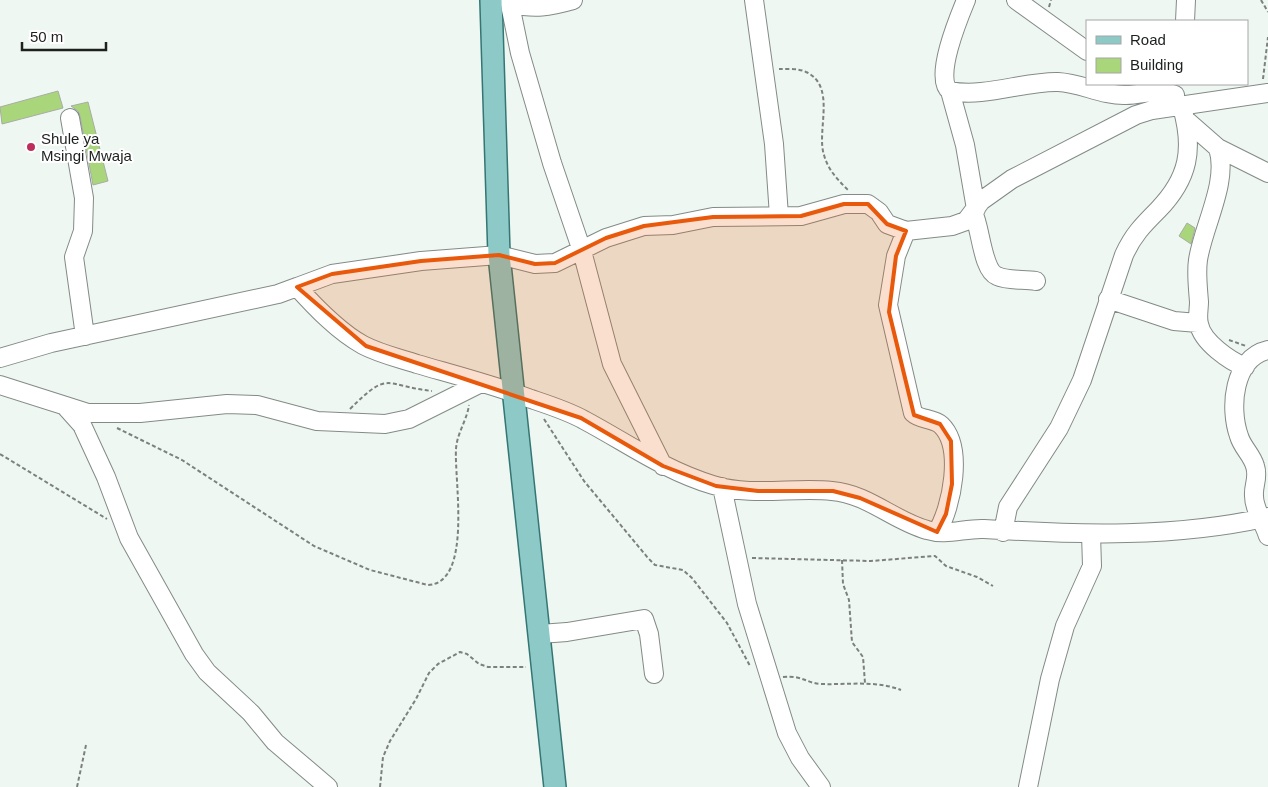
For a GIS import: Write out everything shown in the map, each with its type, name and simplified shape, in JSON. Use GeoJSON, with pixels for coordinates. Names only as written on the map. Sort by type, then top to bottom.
{"type":"FeatureCollection","features":[{"type":"Feature","properties":{"kind":"main road"},"geometry":{"type":"LineString","coordinates":[[503,1],[499,255],[522,396],[540,634],[555,787]]}},
{"type":"Feature","properties":{"kind":"street"},"geometry":{"type":"LineString","coordinates":[[503,1],[527,8],[543,8],[573,0]]}},
{"type":"Feature","properties":{"kind":"street"},"geometry":{"type":"LineString","coordinates":[[754,0],[774,144],[779,216]]}},
{"type":"Feature","properties":{"kind":"street"},"geometry":{"type":"LineString","coordinates":[[966,0],[945,67],[945,82],[950,91],[966,150],[985,262],[990,271],[1001,277],[1036,281]]}},
{"type":"Feature","properties":{"kind":"street"},"geometry":{"type":"LineString","coordinates":[[1016,0],[1086,49]]}},
{"type":"Feature","properties":{"kind":"street"},"geometry":{"type":"LineString","coordinates":[[1185,20],[1186,0]]}},
{"type":"Feature","properties":{"kind":"street"},"geometry":{"type":"LineString","coordinates":[[503,1],[520,52],[552,163],[582,251],[616,374],[663,466]]}},
{"type":"Feature","properties":{"kind":"street"},"geometry":{"type":"LineString","coordinates":[[950,91],[1002,90],[1060,82],[1116,95],[1127,95],[1149,87],[1162,90],[1179,102],[1218,148],[1268,173]]}},
{"type":"Feature","properties":{"kind":"street"},"geometry":{"type":"LineString","coordinates":[[0,358],[28,348],[278,294],[318,278],[345,271],[421,261],[499,255],[535,264],[560,262],[606,238],[644,226],[673,224],[713,217],[801,216],[837,206],[863,203],[874,207],[887,224],[906,230],[959,224],[966,221],[982,201],[1012,179],[1119,122],[1179,102],[1266,93]]}},
{"type":"Feature","properties":{"kind":"street"},"geometry":{"type":"LineString","coordinates":[[1003,532],[1008,507],[1059,428],[1082,380],[1108,300],[1132,236],[1171,195],[1185,169],[1189,155],[1189,138],[1179,102]]}},
{"type":"Feature","properties":{"kind":"street"},"geometry":{"type":"LineString","coordinates":[[70,118],[84,198],[83,231],[74,257],[85,336]]}},
{"type":"Feature","properties":{"kind":"street"},"geometry":{"type":"LineString","coordinates":[[1203,331],[1198,262],[1218,187],[1220,164],[1218,148]]}},
{"type":"Feature","properties":{"kind":"street"},"geometry":{"type":"LineString","coordinates":[[906,230],[896,256],[888,308],[913,413],[940,424],[951,441],[952,484],[946,514],[937,532]]}},
{"type":"Feature","properties":{"kind":"street"},"geometry":{"type":"LineString","coordinates":[[297,287],[335,324],[366,346],[474,387],[522,396],[581,418],[663,466],[722,487],[758,491],[833,491],[860,498],[927,530],[937,532],[984,529],[1003,532],[1048,531],[1091,534],[1193,530],[1265,518]]}},
{"type":"Feature","properties":{"kind":"street"},"geometry":{"type":"LineString","coordinates":[[1108,300],[1203,331],[1232,362],[1245,367]]}},
{"type":"Feature","properties":{"kind":"street"},"geometry":{"type":"LineString","coordinates":[[1267,350],[1252,358],[1245,367],[1235,393],[1235,420],[1241,443],[1255,466],[1258,478],[1254,498],[1265,518],[1268,536]]}},
{"type":"Feature","properties":{"kind":"street"},"geometry":{"type":"LineString","coordinates":[[0,385],[88,413],[119,414],[227,404],[258,405],[305,418],[385,424],[398,422],[432,408],[474,387]]}},
{"type":"Feature","properties":{"kind":"street"},"geometry":{"type":"LineString","coordinates":[[65,406],[86,433],[106,477],[126,530],[180,632],[203,666],[243,705],[275,742],[328,787]]}},
{"type":"Feature","properties":{"kind":"street"},"geometry":{"type":"LineString","coordinates":[[722,487],[735,558],[762,674],[791,742],[821,787]]}},
{"type":"Feature","properties":{"kind":"street"},"geometry":{"type":"LineString","coordinates":[[1028,787],[1050,679],[1064,626],[1092,566],[1091,534]]}},
{"type":"Feature","properties":{"kind":"street"},"geometry":{"type":"LineString","coordinates":[[540,634],[567,632],[644,619],[650,634],[654,674]]}},
{"type":"Feature","properties":{"kind":"path"},"geometry":{"type":"LineString","coordinates":[[1261,0],[1268,12]]}},
{"type":"Feature","properties":{"kind":"path"},"geometry":{"type":"LineString","coordinates":[[1266,93],[1263,75],[1268,37]]}},
{"type":"Feature","properties":{"kind":"path"},"geometry":{"type":"LineString","coordinates":[[763,68],[805,71],[815,80],[824,105],[822,130],[824,154],[835,177],[863,203]]}},
{"type":"Feature","properties":{"kind":"path"},"geometry":{"type":"LineString","coordinates":[[1203,331],[1267,350]]}},
{"type":"Feature","properties":{"kind":"path"},"geometry":{"type":"LineString","coordinates":[[335,421],[373,387],[380,384],[388,382],[435,392]]}},
{"type":"Feature","properties":{"kind":"path"},"geometry":{"type":"LineString","coordinates":[[113,426],[182,460],[314,546],[370,570],[428,585],[444,579],[450,569],[457,541],[459,499],[456,451],[459,431],[469,407],[474,387]]}},
{"type":"Feature","properties":{"kind":"path"},"geometry":{"type":"LineString","coordinates":[[522,396],[584,481],[648,558],[655,565],[683,570],[698,585],[710,604],[727,623],[740,650],[762,674],[797,676],[821,684],[865,683],[887,685],[901,690]]}},
{"type":"Feature","properties":{"kind":"path"},"geometry":{"type":"LineString","coordinates":[[0,454],[126,530]]}},
{"type":"Feature","properties":{"kind":"path"},"geometry":{"type":"LineString","coordinates":[[735,558],[872,561],[935,556],[946,566],[977,577],[993,586]]}},
{"type":"Feature","properties":{"kind":"path"},"geometry":{"type":"LineString","coordinates":[[842,560],[843,584],[849,600],[852,642],[863,657],[865,683]]}},
{"type":"Feature","properties":{"kind":"path"},"geometry":{"type":"LineString","coordinates":[[380,787],[383,757],[390,741],[430,673],[438,664],[460,652],[467,654],[479,664],[488,667],[520,666],[543,669]]}},
{"type":"Feature","properties":{"kind":"path"},"geometry":{"type":"LineString","coordinates":[[77,787],[86,745]]}},
{"type":"Feature","properties":{"kind":"highlighted area"},"geometry":{"type":"Polygon","coordinates":[[[844,204],[868,204],[887,224],[906,231],[896,256],[889,312],[914,415],[940,424],[951,441],[952,484],[946,514],[937,532],[860,498],[833,491],[758,491],[716,486],[663,466],[581,418],[366,346],[297,287],[332,274],[421,261],[499,255],[535,264],[555,263],[606,238],[644,226],[713,217],[801,216],[844,204]]]}},
{"type":"Feature","properties":{"kind":"building"},"geometry":{"type":"Polygon","coordinates":[[[58,91],[63,108],[2,124],[0,107],[58,91]]]}},
{"type":"Feature","properties":{"kind":"building"},"geometry":{"type":"Polygon","coordinates":[[[88,102],[108,181],[93,185],[80,116],[78,111],[71,106],[88,102]]]}},
{"type":"Feature","properties":{"kind":"building"},"geometry":{"type":"Polygon","coordinates":[[[1187,223],[1195,228],[1191,244],[1179,236],[1187,223]]]}},
{"type":"Feature","properties":{"kind":"place","name":"Shule ya Msingi Mwaja"},"geometry":{"type":"Point","coordinates":[31,147]}}]}
